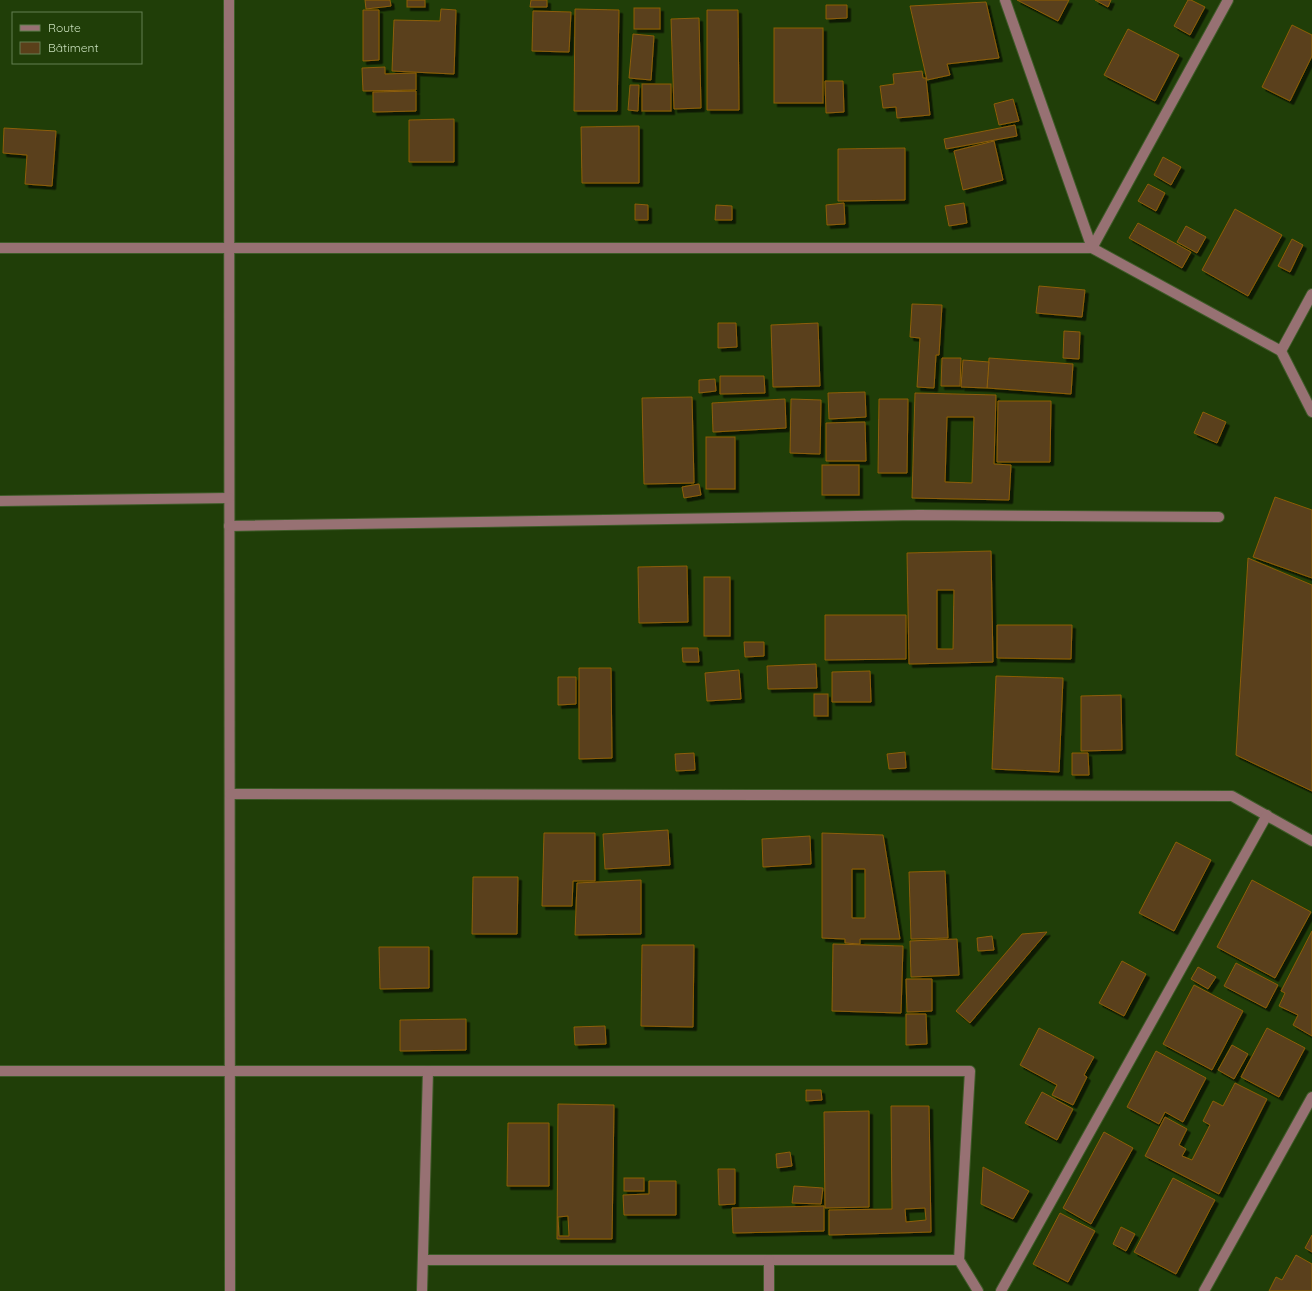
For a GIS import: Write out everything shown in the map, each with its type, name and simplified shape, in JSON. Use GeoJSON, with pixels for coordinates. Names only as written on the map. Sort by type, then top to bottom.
{"type":"FeatureCollection","features":[{"type":"Feature","properties":{"kind":"street"},"geometry":{"type":"LineString","coordinates":[[229,0],[230,1291]]}},
{"type":"Feature","properties":{"kind":"street"},"geometry":{"type":"LineString","coordinates":[[1005,0],[1092,248]]}},
{"type":"Feature","properties":{"kind":"street"},"geometry":{"type":"LineString","coordinates":[[1092,248],[1228,0]]}},
{"type":"Feature","properties":{"kind":"street"},"geometry":{"type":"LineString","coordinates":[[0,248],[1092,248],[1281,351],[1312,412]]}},
{"type":"Feature","properties":{"kind":"street"},"geometry":{"type":"LineString","coordinates":[[1281,351],[1312,294]]}},
{"type":"Feature","properties":{"kind":"street"},"geometry":{"type":"LineString","coordinates":[[0,501],[229,498]]}},
{"type":"Feature","properties":{"kind":"street"},"geometry":{"type":"LineString","coordinates":[[229,526],[919,515],[1219,517]]}},
{"type":"Feature","properties":{"kind":"street"},"geometry":{"type":"LineString","coordinates":[[230,794],[1232,796],[1312,841]]}},
{"type":"Feature","properties":{"kind":"street"},"geometry":{"type":"LineString","coordinates":[[1001,1291],[1266,815]]}},
{"type":"Feature","properties":{"kind":"street"},"geometry":{"type":"LineString","coordinates":[[0,1071],[970,1071],[959,1260],[978,1291]]}},
{"type":"Feature","properties":{"kind":"street"},"geometry":{"type":"LineString","coordinates":[[422,1291],[428,1071]]}},
{"type":"Feature","properties":{"kind":"street"},"geometry":{"type":"LineString","coordinates":[[1204,1291],[1312,1097]]}},
{"type":"Feature","properties":{"kind":"street"},"geometry":{"type":"LineString","coordinates":[[423,1260],[959,1260]]}},
{"type":"Feature","properties":{"kind":"street"},"geometry":{"type":"LineString","coordinates":[[769,1260],[769,1291]]}},
{"type":"Feature","properties":{"kind":"building"},"geometry":{"type":"Polygon","coordinates":[[[365,0],[390,0],[391,6],[366,9],[365,0]]]}},
{"type":"Feature","properties":{"kind":"building"},"geometry":{"type":"Polygon","coordinates":[[[407,0],[425,0],[425,7],[407,7],[407,0]]]}},
{"type":"Feature","properties":{"kind":"building"},"geometry":{"type":"Polygon","coordinates":[[[531,0],[547,0],[547,7],[530,7],[531,0]]]}},
{"type":"Feature","properties":{"kind":"building"},"geometry":{"type":"Polygon","coordinates":[[[1017,0],[1069,0],[1058,21],[1017,0]]]}},
{"type":"Feature","properties":{"kind":"building"},"geometry":{"type":"Polygon","coordinates":[[[1095,0],[1111,0],[1108,7],[1095,0]]]}},
{"type":"Feature","properties":{"kind":"building"},"geometry":{"type":"Polygon","coordinates":[[[1188,0],[1205,7],[1190,35],[1174,26],[1188,0]]]}},
{"type":"Feature","properties":{"kind":"building"},"geometry":{"type":"Polygon","coordinates":[[[986,2],[999,58],[947,64],[950,75],[927,80],[910,6],[986,2]]]}},
{"type":"Feature","properties":{"kind":"building"},"geometry":{"type":"Polygon","coordinates":[[[826,5],[847,5],[847,18],[826,19],[826,5]]]}},
{"type":"Feature","properties":{"kind":"building"},"geometry":{"type":"Polygon","coordinates":[[[634,8],[660,8],[660,29],[634,29],[634,8]]]}},
{"type":"Feature","properties":{"kind":"building"},"geometry":{"type":"Polygon","coordinates":[[[441,9],[456,10],[454,74],[392,71],[394,20],[440,21],[441,9]]]}},
{"type":"Feature","properties":{"kind":"building"},"geometry":{"type":"Polygon","coordinates":[[[575,9],[619,10],[617,111],[574,111],[575,9]]]}},
{"type":"Feature","properties":{"kind":"building"},"geometry":{"type":"Polygon","coordinates":[[[363,10],[379,10],[379,60],[363,61],[363,10]]]}},
{"type":"Feature","properties":{"kind":"building"},"geometry":{"type":"Polygon","coordinates":[[[707,10],[738,10],[739,110],[707,110],[707,10]]]}},
{"type":"Feature","properties":{"kind":"building"},"geometry":{"type":"Polygon","coordinates":[[[533,11],[571,12],[569,52],[532,51],[533,11]]]}},
{"type":"Feature","properties":{"kind":"building"},"geometry":{"type":"Polygon","coordinates":[[[699,18],[701,108],[674,109],[671,19],[699,18]]]}},
{"type":"Feature","properties":{"kind":"building"},"geometry":{"type":"Polygon","coordinates":[[[1292,25],[1312,35],[1312,56],[1290,101],[1262,87],[1292,25]]]}},
{"type":"Feature","properties":{"kind":"building"},"geometry":{"type":"Polygon","coordinates":[[[774,28],[823,28],[823,103],[774,103],[774,28]]]}},
{"type":"Feature","properties":{"kind":"building"},"geometry":{"type":"Polygon","coordinates":[[[1128,29],[1179,55],[1155,101],[1104,75],[1128,29]]]}},
{"type":"Feature","properties":{"kind":"building"},"geometry":{"type":"Polygon","coordinates":[[[633,34],[654,36],[651,80],[629,78],[633,34]]]}},
{"type":"Feature","properties":{"kind":"building"},"geometry":{"type":"Polygon","coordinates":[[[385,67],[385,74],[416,73],[416,90],[363,91],[362,68],[385,67]]]}},
{"type":"Feature","properties":{"kind":"building"},"geometry":{"type":"Polygon","coordinates":[[[922,71],[923,78],[926,78],[930,115],[897,118],[896,107],[883,108],[880,86],[894,84],[893,74],[922,71]]]}},
{"type":"Feature","properties":{"kind":"building"},"geometry":{"type":"Polygon","coordinates":[[[825,81],[843,81],[844,112],[826,113],[825,81]]]}},
{"type":"Feature","properties":{"kind":"building"},"geometry":{"type":"Polygon","coordinates":[[[642,84],[671,84],[671,111],[642,111],[642,84]]]}},
{"type":"Feature","properties":{"kind":"building"},"geometry":{"type":"Polygon","coordinates":[[[630,85],[639,85],[638,111],[628,110],[630,85]]]}},
{"type":"Feature","properties":{"kind":"building"},"geometry":{"type":"Polygon","coordinates":[[[416,91],[416,111],[373,112],[373,92],[416,91]]]}},
{"type":"Feature","properties":{"kind":"building"},"geometry":{"type":"Polygon","coordinates":[[[1013,99],[1019,121],[999,125],[994,104],[1013,99]]]}},
{"type":"Feature","properties":{"kind":"building"},"geometry":{"type":"Polygon","coordinates":[[[454,119],[454,162],[409,162],[409,120],[454,119]]]}},
{"type":"Feature","properties":{"kind":"building"},"geometry":{"type":"Polygon","coordinates":[[[1015,125],[1017,136],[946,149],[944,139],[1015,125]]]}},
{"type":"Feature","properties":{"kind":"building"},"geometry":{"type":"Polygon","coordinates":[[[639,126],[639,183],[582,183],[581,127],[639,126]]]}},
{"type":"Feature","properties":{"kind":"building"},"geometry":{"type":"Polygon","coordinates":[[[4,128],[56,131],[52,186],[25,184],[27,155],[3,153],[4,128]]]}},
{"type":"Feature","properties":{"kind":"building"},"geometry":{"type":"Polygon","coordinates":[[[994,141],[1003,180],[963,190],[954,151],[994,141]]]}},
{"type":"Feature","properties":{"kind":"building"},"geometry":{"type":"Polygon","coordinates":[[[905,148],[905,200],[838,201],[838,149],[905,148]]]}},
{"type":"Feature","properties":{"kind":"building"},"geometry":{"type":"Polygon","coordinates":[[[1163,157],[1181,167],[1171,185],[1154,175],[1163,157]]]}},
{"type":"Feature","properties":{"kind":"building"},"geometry":{"type":"Polygon","coordinates":[[[1148,184],[1165,193],[1156,211],[1138,201],[1148,184]]]}},
{"type":"Feature","properties":{"kind":"building"},"geometry":{"type":"Polygon","coordinates":[[[844,203],[845,224],[827,225],[826,205],[844,203]]]}},
{"type":"Feature","properties":{"kind":"building"},"geometry":{"type":"Polygon","coordinates":[[[964,203],[967,223],[949,226],[945,206],[964,203]]]}},
{"type":"Feature","properties":{"kind":"building"},"geometry":{"type":"Polygon","coordinates":[[[635,204],[648,205],[648,220],[635,220],[635,204]]]}},
{"type":"Feature","properties":{"kind":"building"},"geometry":{"type":"Polygon","coordinates":[[[716,205],[732,206],[732,220],[715,220],[716,205]]]}},
{"type":"Feature","properties":{"kind":"building"},"geometry":{"type":"Polygon","coordinates":[[[1235,209],[1282,235],[1248,296],[1202,270],[1235,209]]]}},
{"type":"Feature","properties":{"kind":"building"},"geometry":{"type":"Polygon","coordinates":[[[1138,223],[1191,252],[1182,268],[1129,238],[1138,223]]]}},
{"type":"Feature","properties":{"kind":"building"},"geometry":{"type":"Polygon","coordinates":[[[1186,226],[1206,237],[1197,253],[1177,242],[1186,226]]]}},
{"type":"Feature","properties":{"kind":"building"},"geometry":{"type":"Polygon","coordinates":[[[1292,239],[1303,245],[1290,272],[1278,266],[1292,239]]]}},
{"type":"Feature","properties":{"kind":"building"},"geometry":{"type":"Polygon","coordinates":[[[1039,286],[1085,290],[1082,317],[1036,313],[1039,286]]]}},
{"type":"Feature","properties":{"kind":"building"},"geometry":{"type":"Polygon","coordinates":[[[912,304],[942,305],[939,355],[936,355],[934,388],[917,387],[920,338],[910,337],[912,304]]]}},
{"type":"Feature","properties":{"kind":"building"},"geometry":{"type":"Polygon","coordinates":[[[718,323],[736,323],[737,347],[718,348],[718,323]]]}},
{"type":"Feature","properties":{"kind":"building"},"geometry":{"type":"Polygon","coordinates":[[[818,323],[820,386],[773,387],[771,325],[818,323]]]}},
{"type":"Feature","properties":{"kind":"building"},"geometry":{"type":"Polygon","coordinates":[[[1064,331],[1080,332],[1079,359],[1063,358],[1064,331]]]}},
{"type":"Feature","properties":{"kind":"building"},"geometry":{"type":"Polygon","coordinates":[[[942,358],[961,358],[960,386],[941,386],[942,358]]]}},
{"type":"Feature","properties":{"kind":"building"},"geometry":{"type":"Polygon","coordinates":[[[989,358],[1073,364],[1071,394],[987,388],[989,358]]]}},
{"type":"Feature","properties":{"kind":"building"},"geometry":{"type":"Polygon","coordinates":[[[963,360],[989,362],[987,388],[961,387],[963,360]]]}},
{"type":"Feature","properties":{"kind":"building"},"geometry":{"type":"Polygon","coordinates":[[[720,376],[764,376],[765,393],[720,394],[720,376]]]}},
{"type":"Feature","properties":{"kind":"building"},"geometry":{"type":"Polygon","coordinates":[[[715,379],[716,391],[699,393],[699,380],[715,379]]]}},
{"type":"Feature","properties":{"kind":"building"},"geometry":{"type":"Polygon","coordinates":[[[865,392],[866,417],[829,419],[828,393],[865,392]]]}},
{"type":"Feature","properties":{"kind":"building"},"geometry":{"type":"Polygon","coordinates":[[[915,393],[996,395],[994,464],[1011,465],[1009,500],[912,498],[915,393]],[[947,417],[945,482],[972,483],[974,417],[947,417]]]}},
{"type":"Feature","properties":{"kind":"building"},"geometry":{"type":"Polygon","coordinates":[[[692,397],[694,483],[644,484],[642,398],[692,397]]]}},
{"type":"Feature","properties":{"kind":"building"},"geometry":{"type":"Polygon","coordinates":[[[785,399],[786,428],[713,432],[712,403],[785,399]]]}},
{"type":"Feature","properties":{"kind":"building"},"geometry":{"type":"Polygon","coordinates":[[[791,399],[821,400],[820,454],[790,453],[791,399]]]}},
{"type":"Feature","properties":{"kind":"building"},"geometry":{"type":"Polygon","coordinates":[[[879,399],[908,399],[907,473],[878,473],[879,399]]]}},
{"type":"Feature","properties":{"kind":"building"},"geometry":{"type":"Polygon","coordinates":[[[998,401],[1051,401],[1050,462],[997,462],[998,401]]]}},
{"type":"Feature","properties":{"kind":"building"},"geometry":{"type":"Polygon","coordinates":[[[1203,412],[1226,422],[1217,443],[1194,433],[1203,412]]]}},
{"type":"Feature","properties":{"kind":"building"},"geometry":{"type":"Polygon","coordinates":[[[865,422],[866,461],[826,461],[826,423],[865,422]]]}},
{"type":"Feature","properties":{"kind":"building"},"geometry":{"type":"Polygon","coordinates":[[[706,437],[735,437],[735,489],[706,489],[706,437]]]}},
{"type":"Feature","properties":{"kind":"building"},"geometry":{"type":"Polygon","coordinates":[[[822,465],[859,465],[859,495],[822,495],[822,465]]]}},
{"type":"Feature","properties":{"kind":"building"},"geometry":{"type":"Polygon","coordinates":[[[699,484],[701,495],[684,498],[682,487],[699,484]]]}},
{"type":"Feature","properties":{"kind":"building"},"geometry":{"type":"Polygon","coordinates":[[[1275,497],[1312,510],[1312,578],[1253,557],[1275,497]]]}},
{"type":"Feature","properties":{"kind":"building"},"geometry":{"type":"Polygon","coordinates":[[[991,551],[993,662],[909,664],[907,553],[991,551]],[[937,590],[937,649],[953,649],[954,590],[937,590]]]}},
{"type":"Feature","properties":{"kind":"building"},"geometry":{"type":"Polygon","coordinates":[[[1248,558],[1312,585],[1312,791],[1236,755],[1248,558]]]}},
{"type":"Feature","properties":{"kind":"building"},"geometry":{"type":"Polygon","coordinates":[[[687,566],[688,622],[639,623],[638,567],[687,566]]]}},
{"type":"Feature","properties":{"kind":"building"},"geometry":{"type":"Polygon","coordinates":[[[704,577],[730,577],[730,636],[704,636],[704,577]]]}},
{"type":"Feature","properties":{"kind":"building"},"geometry":{"type":"Polygon","coordinates":[[[825,615],[906,615],[906,659],[825,660],[825,615]]]}},
{"type":"Feature","properties":{"kind":"building"},"geometry":{"type":"Polygon","coordinates":[[[997,625],[1072,625],[1071,659],[997,658],[997,625]]]}},
{"type":"Feature","properties":{"kind":"building"},"geometry":{"type":"Polygon","coordinates":[[[744,642],[764,642],[764,656],[745,657],[744,642]]]}},
{"type":"Feature","properties":{"kind":"building"},"geometry":{"type":"Polygon","coordinates":[[[682,648],[698,648],[699,662],[683,662],[682,648]]]}},
{"type":"Feature","properties":{"kind":"building"},"geometry":{"type":"Polygon","coordinates":[[[816,664],[817,688],[768,689],[767,666],[816,664]]]}},
{"type":"Feature","properties":{"kind":"building"},"geometry":{"type":"Polygon","coordinates":[[[579,668],[611,668],[612,758],[579,759],[579,668]]]}},
{"type":"Feature","properties":{"kind":"building"},"geometry":{"type":"Polygon","coordinates":[[[739,670],[741,699],[707,701],[705,673],[739,670]]]}},
{"type":"Feature","properties":{"kind":"building"},"geometry":{"type":"Polygon","coordinates":[[[870,671],[871,702],[832,702],[832,672],[870,671]]]}},
{"type":"Feature","properties":{"kind":"building"},"geometry":{"type":"Polygon","coordinates":[[[996,676],[1063,678],[1059,772],[992,769],[996,676]]]}},
{"type":"Feature","properties":{"kind":"building"},"geometry":{"type":"Polygon","coordinates":[[[558,677],[576,677],[576,704],[558,705],[558,677]]]}},
{"type":"Feature","properties":{"kind":"building"},"geometry":{"type":"Polygon","coordinates":[[[814,694],[828,694],[828,716],[814,716],[814,694]]]}},
{"type":"Feature","properties":{"kind":"building"},"geometry":{"type":"Polygon","coordinates":[[[1121,695],[1122,750],[1081,751],[1081,696],[1121,695]]]}},
{"type":"Feature","properties":{"kind":"building"},"geometry":{"type":"Polygon","coordinates":[[[905,752],[906,768],[889,769],[887,754],[905,752]]]}},
{"type":"Feature","properties":{"kind":"building"},"geometry":{"type":"Polygon","coordinates":[[[694,753],[695,770],[676,771],[675,754],[694,753]]]}},
{"type":"Feature","properties":{"kind":"building"},"geometry":{"type":"Polygon","coordinates":[[[1072,753],[1088,753],[1089,775],[1072,775],[1072,753]]]}},
{"type":"Feature","properties":{"kind":"building"},"geometry":{"type":"Polygon","coordinates":[[[668,830],[670,865],[605,869],[603,834],[668,830]]]}},
{"type":"Feature","properties":{"kind":"building"},"geometry":{"type":"Polygon","coordinates":[[[544,833],[595,833],[595,881],[573,881],[572,906],[542,906],[544,833]]]}},
{"type":"Feature","properties":{"kind":"building"},"geometry":{"type":"Polygon","coordinates":[[[822,833],[883,835],[900,939],[860,939],[860,944],[845,943],[845,939],[822,938],[822,833]],[[852,869],[852,918],[865,918],[865,869],[852,869]]]}},
{"type":"Feature","properties":{"kind":"building"},"geometry":{"type":"Polygon","coordinates":[[[810,836],[811,864],[763,867],[762,839],[810,836]]]}},
{"type":"Feature","properties":{"kind":"building"},"geometry":{"type":"Polygon","coordinates":[[[1176,842],[1211,860],[1174,931],[1139,913],[1176,842]]]}},
{"type":"Feature","properties":{"kind":"building"},"geometry":{"type":"Polygon","coordinates":[[[945,871],[948,938],[911,939],[909,872],[945,871]]]}},
{"type":"Feature","properties":{"kind":"building"},"geometry":{"type":"Polygon","coordinates":[[[473,877],[518,877],[517,934],[472,934],[473,877]]]}},
{"type":"Feature","properties":{"kind":"building"},"geometry":{"type":"Polygon","coordinates":[[[641,880],[641,934],[575,935],[577,883],[641,880]]]}},
{"type":"Feature","properties":{"kind":"building"},"geometry":{"type":"Polygon","coordinates":[[[1252,880],[1311,912],[1275,978],[1217,947],[1252,880]]]}},
{"type":"Feature","properties":{"kind":"building"},"geometry":{"type":"Polygon","coordinates":[[[1312,931],[1312,1036],[1293,1025],[1298,1015],[1279,1006],[1285,993],[1281,991],[1312,931]]]}},
{"type":"Feature","properties":{"kind":"building"},"geometry":{"type":"Polygon","coordinates":[[[1047,932],[970,1023],[956,1011],[1022,934],[1047,932]]]}},
{"type":"Feature","properties":{"kind":"building"},"geometry":{"type":"Polygon","coordinates":[[[992,936],[994,950],[978,951],[977,938],[992,936]]]}},
{"type":"Feature","properties":{"kind":"building"},"geometry":{"type":"Polygon","coordinates":[[[957,939],[959,975],[911,977],[910,941],[957,939]]]}},
{"type":"Feature","properties":{"kind":"building"},"geometry":{"type":"Polygon","coordinates":[[[833,944],[903,946],[901,1013],[832,1011],[833,944]]]}},
{"type":"Feature","properties":{"kind":"building"},"geometry":{"type":"Polygon","coordinates":[[[642,945],[694,945],[693,1027],[641,1026],[642,945]]]}},
{"type":"Feature","properties":{"kind":"building"},"geometry":{"type":"Polygon","coordinates":[[[379,947],[429,947],[429,988],[380,989],[379,947]]]}},
{"type":"Feature","properties":{"kind":"building"},"geometry":{"type":"Polygon","coordinates":[[[1122,961],[1146,974],[1124,1016],[1099,1003],[1122,961]]]}},
{"type":"Feature","properties":{"kind":"building"},"geometry":{"type":"Polygon","coordinates":[[[1236,963],[1278,985],[1266,1008],[1224,986],[1236,963]]]}},
{"type":"Feature","properties":{"kind":"building"},"geometry":{"type":"Polygon","coordinates":[[[1198,967],[1216,977],[1208,989],[1191,979],[1198,967]]]}},
{"type":"Feature","properties":{"kind":"building"},"geometry":{"type":"Polygon","coordinates":[[[906,979],[932,979],[932,1011],[907,1012],[906,979]]]}},
{"type":"Feature","properties":{"kind":"building"},"geometry":{"type":"Polygon","coordinates":[[[1194,985],[1243,1011],[1212,1070],[1163,1044],[1194,985]]]}},
{"type":"Feature","properties":{"kind":"building"},"geometry":{"type":"Polygon","coordinates":[[[906,1014],[926,1014],[927,1044],[906,1045],[906,1014]]]}},
{"type":"Feature","properties":{"kind":"building"},"geometry":{"type":"Polygon","coordinates":[[[466,1019],[466,1050],[400,1051],[400,1020],[466,1019]]]}},
{"type":"Feature","properties":{"kind":"building"},"geometry":{"type":"Polygon","coordinates":[[[605,1026],[606,1044],[575,1045],[574,1027],[605,1026]]]}},
{"type":"Feature","properties":{"kind":"building"},"geometry":{"type":"Polygon","coordinates":[[[1039,1028],[1094,1057],[1084,1075],[1087,1077],[1073,1105],[1052,1095],[1057,1085],[1020,1065],[1039,1028]]]}},
{"type":"Feature","properties":{"kind":"building"},"geometry":{"type":"Polygon","coordinates":[[[1267,1028],[1305,1048],[1279,1097],[1241,1077],[1267,1028]]]}},
{"type":"Feature","properties":{"kind":"building"},"geometry":{"type":"Polygon","coordinates":[[[1232,1045],[1248,1054],[1234,1079],[1218,1070],[1232,1045]]]}},
{"type":"Feature","properties":{"kind":"building"},"geometry":{"type":"Polygon","coordinates":[[[1156,1051],[1206,1078],[1183,1122],[1165,1112],[1159,1124],[1127,1107],[1156,1051]]]}},
{"type":"Feature","properties":{"kind":"building"},"geometry":{"type":"Polygon","coordinates":[[[1235,1083],[1267,1099],[1219,1194],[1145,1156],[1165,1117],[1187,1129],[1179,1145],[1186,1149],[1182,1156],[1192,1160],[1210,1125],[1203,1121],[1213,1101],[1223,1106],[1235,1083]]]}},
{"type":"Feature","properties":{"kind":"building"},"geometry":{"type":"Polygon","coordinates":[[[806,1090],[821,1090],[822,1100],[806,1101],[806,1090]]]}},
{"type":"Feature","properties":{"kind":"building"},"geometry":{"type":"Polygon","coordinates":[[[1042,1092],[1073,1109],[1057,1140],[1025,1123],[1042,1092]]]}},
{"type":"Feature","properties":{"kind":"building"},"geometry":{"type":"Polygon","coordinates":[[[558,1104],[614,1105],[612,1239],[557,1239],[558,1104]],[[568,1216],[558,1217],[559,1236],[569,1236],[568,1216]]]}},
{"type":"Feature","properties":{"kind":"building"},"geometry":{"type":"Polygon","coordinates":[[[891,1106],[929,1106],[931,1232],[829,1235],[829,1210],[892,1209],[891,1106]],[[925,1208],[905,1209],[906,1222],[926,1220],[925,1208]]]}},
{"type":"Feature","properties":{"kind":"building"},"geometry":{"type":"Polygon","coordinates":[[[869,1111],[869,1207],[825,1208],[824,1112],[869,1111]]]}},
{"type":"Feature","properties":{"kind":"building"},"geometry":{"type":"Polygon","coordinates":[[[508,1123],[549,1123],[549,1186],[507,1186],[508,1123]]]}},
{"type":"Feature","properties":{"kind":"building"},"geometry":{"type":"Polygon","coordinates":[[[1104,1132],[1133,1148],[1091,1224],[1063,1208],[1104,1132]]]}},
{"type":"Feature","properties":{"kind":"building"},"geometry":{"type":"Polygon","coordinates":[[[790,1152],[792,1166],[777,1168],[776,1154],[790,1152]]]}},
{"type":"Feature","properties":{"kind":"building"},"geometry":{"type":"Polygon","coordinates":[[[983,1167],[1029,1191],[1013,1219],[981,1204],[983,1167]]]}},
{"type":"Feature","properties":{"kind":"building"},"geometry":{"type":"Polygon","coordinates":[[[718,1169],[735,1169],[735,1204],[719,1205],[718,1169]]]}},
{"type":"Feature","properties":{"kind":"building"},"geometry":{"type":"Polygon","coordinates":[[[624,1178],[644,1178],[644,1191],[624,1191],[624,1178]]]}},
{"type":"Feature","properties":{"kind":"building"},"geometry":{"type":"Polygon","coordinates":[[[1173,1178],[1215,1200],[1176,1274],[1134,1252],[1173,1178]]]}},
{"type":"Feature","properties":{"kind":"building"},"geometry":{"type":"Polygon","coordinates":[[[649,1181],[676,1181],[676,1215],[624,1215],[623,1195],[649,1194],[649,1181]]]}},
{"type":"Feature","properties":{"kind":"building"},"geometry":{"type":"Polygon","coordinates":[[[794,1186],[823,1188],[821,1204],[792,1203],[794,1186]]]}},
{"type":"Feature","properties":{"kind":"building"},"geometry":{"type":"Polygon","coordinates":[[[824,1206],[824,1231],[733,1233],[732,1208],[824,1206]]]}},
{"type":"Feature","properties":{"kind":"building"},"geometry":{"type":"Polygon","coordinates":[[[1060,1213],[1095,1231],[1068,1282],[1033,1264],[1060,1213]]]}},
{"type":"Feature","properties":{"kind":"building"},"geometry":{"type":"Polygon","coordinates":[[[1121,1227],[1135,1234],[1126,1251],[1113,1244],[1121,1227]]]}},
{"type":"Feature","properties":{"kind":"building"},"geometry":{"type":"Polygon","coordinates":[[[1312,1235],[1312,1252],[1305,1248],[1312,1235]]]}},
{"type":"Feature","properties":{"kind":"building"},"geometry":{"type":"Polygon","coordinates":[[[1296,1255],[1312,1264],[1312,1291],[1269,1291],[1276,1277],[1282,1280],[1296,1255]]]}}]}
